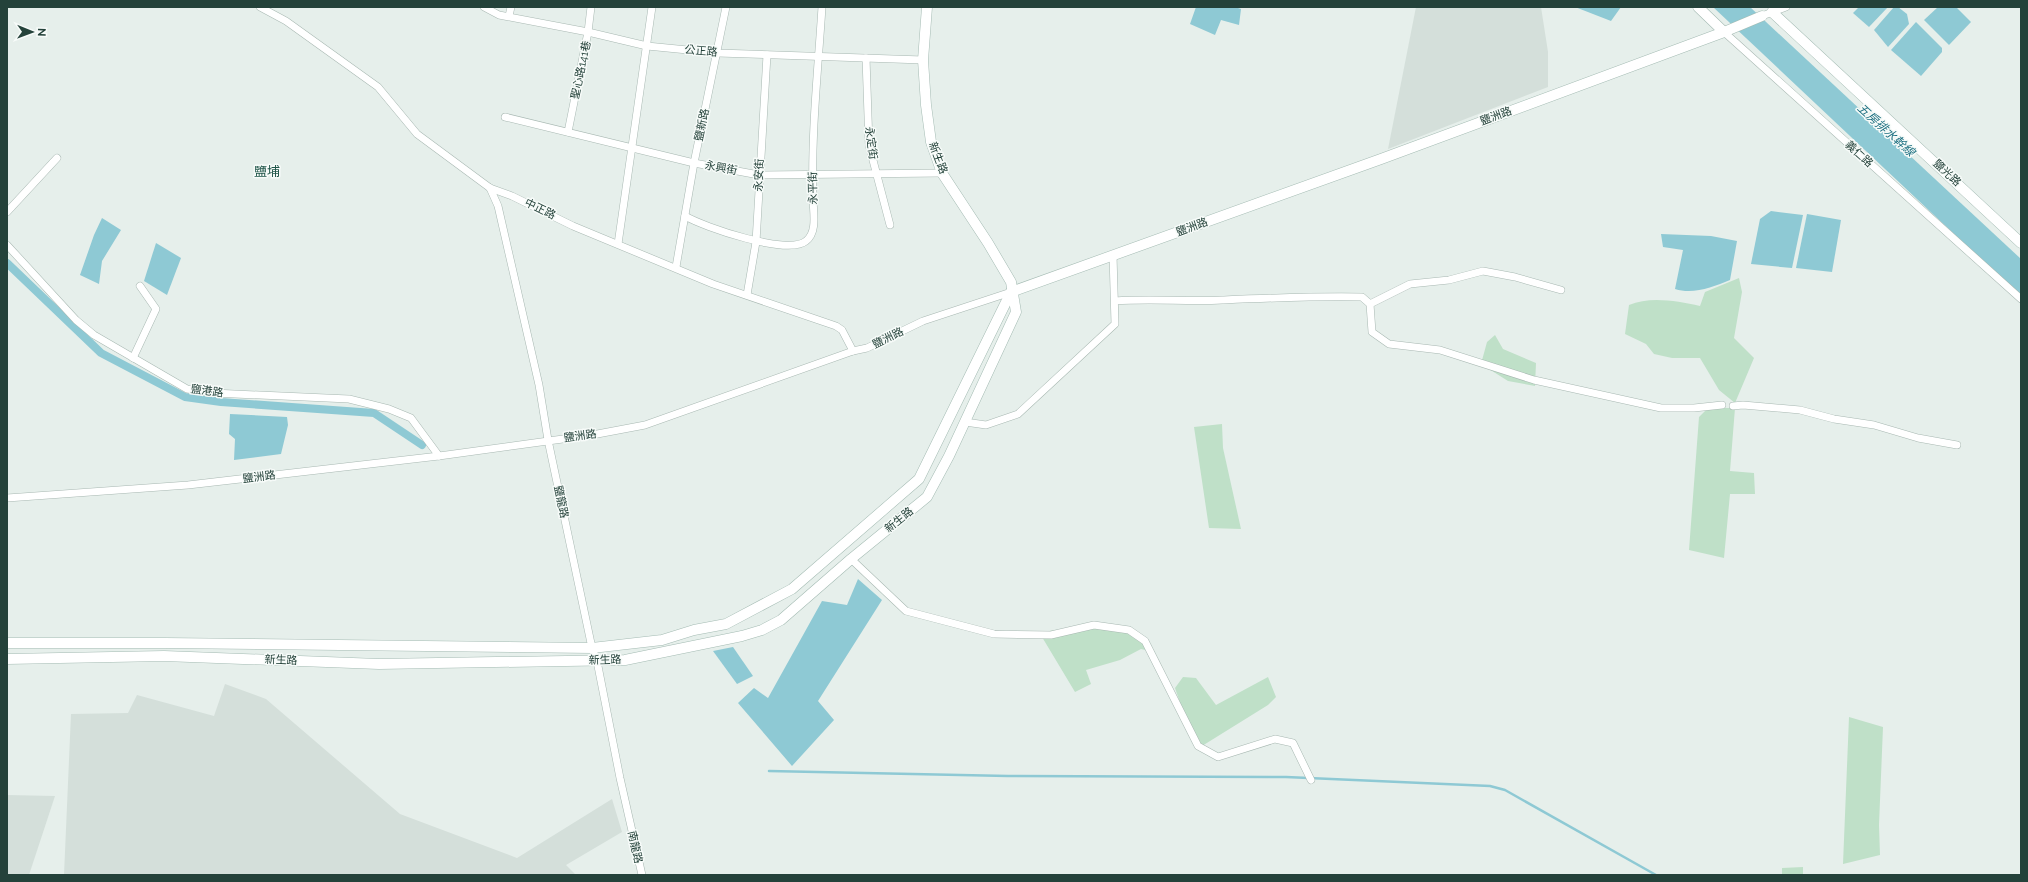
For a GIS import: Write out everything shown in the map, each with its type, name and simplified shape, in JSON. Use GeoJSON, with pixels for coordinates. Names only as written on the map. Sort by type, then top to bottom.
{"type":"FeatureCollection","features":[{"type":"Feature","properties":{"kind":"street","name":"中正路"},"geometry":{"type":"LineString","coordinates":[[260,7],[286,21],[378,86],[417,134],[490,188],[512,196],[573,226],[676,267],[713,284],[836,326],[842,330],[853,351]]}},
{"type":"Feature","properties":{"kind":"street","name":"公正路"},"geometry":{"type":"LineString","coordinates":[[484,7],[499,15],[588,32],[646,46],[718,53],[923,60]]}},
{"type":"Feature","properties":{"kind":"street"},"geometry":{"type":"LineString","coordinates":[[510,16],[511,7]]}},
{"type":"Feature","properties":{"kind":"street","name":"聖心路141巷"},"geometry":{"type":"LineString","coordinates":[[568,132],[588,32],[591,7]]}},
{"type":"Feature","properties":{"kind":"street"},"geometry":{"type":"LineString","coordinates":[[618,244],[652,7]]}},
{"type":"Feature","properties":{"kind":"street","name":"鹽新路"},"geometry":{"type":"LineString","coordinates":[[676,267],[694,163],[718,53],[726,7]]}},
{"type":"Feature","properties":{"kind":"street","name":"永平街"},"geometry":{"type":"LineString","coordinates":[[684,216],[701,225],[756,242],[797,244],[805,242],[811,235],[813,226],[812,174],[822,7]]}},
{"type":"Feature","properties":{"kind":"street","name":"新生路"},"geometry":{"type":"LineString","coordinates":[[7,659],[164,656],[379,664],[597,661],[633,658],[710,644],[762,630],[781,620],[851,559],[927,497],[965,422],[1016,312],[1011,282],[988,243],[942,173],[931,142],[926,105],[923,60],[927,7]]}},
{"type":"Feature","properties":{"kind":"street","name":"義仁路"},"geometry":{"type":"LineString","coordinates":[[1698,7],[1729,30],[2021,299]]}},
{"type":"Feature","properties":{"kind":"street"},"geometry":{"type":"LineString","coordinates":[[1767,12],[1786,7]]}},
{"type":"Feature","properties":{"kind":"street","name":"鹽洲路"},"geometry":{"type":"LineString","coordinates":[[7,498],[188,485],[440,456],[592,435],[645,425],[853,351],[867,348],[923,321],[1012,292],[1729,30],[1767,12]]}},
{"type":"Feature","properties":{"kind":"street","name":"鹽光路"},"geometry":{"type":"LineString","coordinates":[[1767,12],[2021,243]]}},
{"type":"Feature","properties":{"kind":"street","name":"永安街"},"geometry":{"type":"LineString","coordinates":[[747,295],[756,242],[767,55]]}},
{"type":"Feature","properties":{"kind":"street","name":"永定街"},"geometry":{"type":"LineString","coordinates":[[866,58],[868,131],[876,174],[890,225]]}},
{"type":"Feature","properties":{"kind":"street","name":"永興街"},"geometry":{"type":"LineString","coordinates":[[505,117],[694,163],[759,175],[942,173]]}},
{"type":"Feature","properties":{"kind":"street"},"geometry":{"type":"LineString","coordinates":[[7,212],[57,158]]}},
{"type":"Feature","properties":{"kind":"street","name":"鹽龍路"},"geometry":{"type":"LineString","coordinates":[[490,188],[498,206],[539,385],[548,440],[592,648],[597,661],[629,818]]}},
{"type":"Feature","properties":{"kind":"street","name":"鹽港路"},"geometry":{"type":"LineString","coordinates":[[7,245],[76,320],[94,335],[187,389],[220,394],[350,399],[389,409],[411,418],[440,456]]}},
{"type":"Feature","properties":{"kind":"street"},"geometry":{"type":"LineString","coordinates":[[965,422],[986,424],[1018,414],[1115,324],[1116,301],[1113,255]]}},
{"type":"Feature","properties":{"kind":"street"},"geometry":{"type":"LineString","coordinates":[[1370,304],[1410,284],[1449,280],[1484,271],[1515,277],[1561,290]]}},
{"type":"Feature","properties":{"kind":"street"},"geometry":{"type":"LineString","coordinates":[[133,358],[156,309],[140,286]]}},
{"type":"Feature","properties":{"kind":"street","name":"新生路"},"geometry":{"type":"LineString","coordinates":[[7,643],[165,642],[592,648],[662,640],[694,630],[726,624],[792,589],[918,479],[1012,292]]}},
{"type":"Feature","properties":{"kind":"street"},"geometry":{"type":"LineString","coordinates":[[1116,301],[1146,299],[1222,300],[1291,296],[1362,297],[1370,304],[1372,332],[1389,344],[1440,350],[1534,380],[1661,408],[1694,408],[1722,405]]}},
{"type":"Feature","properties":{"kind":"street"},"geometry":{"type":"LineString","coordinates":[[1733,406],[1743,405],[1800,410],[1834,419],[1874,425],[1918,438],[1958,445]]}},
{"type":"Feature","properties":{"kind":"street"},"geometry":{"type":"LineString","coordinates":[[851,559],[906,611],[994,634],[1051,635],[1094,625],[1129,630],[1145,642],[1198,746],[1218,757],[1275,739],[1293,743],[1311,780]]}},
{"type":"Feature","properties":{"kind":"street","name":"南龍路"},"geometry":{"type":"LineString","coordinates":[[629,818],[642,875]]}},
{"type":"Feature","properties":{"kind":"shaded area"},"geometry":{"type":"Polygon","coordinates":[[[1416,7],[1541,7],[1548,52],[1548,87],[1388,149],[1416,7]]]}},
{"type":"Feature","properties":{"kind":"shaded area"},"geometry":{"type":"Polygon","coordinates":[[[225,684],[266,699],[400,814],[517,858],[612,799],[622,832],[566,865],[576,875],[64,875],[71,714],[128,713],[137,695],[214,716],[225,684]]]}},
{"type":"Feature","properties":{"kind":"shaded area"},"geometry":{"type":"Polygon","coordinates":[[[7,795],[55,796],[29,875],[7,875],[7,795]]]}},
{"type":"Feature","properties":{"kind":"green space"},"geometry":{"type":"Polygon","coordinates":[[[1739,278],[1742,292],[1734,338],[1754,358],[1735,403],[1719,390],[1700,358],[1672,358],[1654,354],[1646,344],[1625,334],[1629,305],[1637,302],[1664,300],[1700,306],[1705,292],[1739,278]]]}},
{"type":"Feature","properties":{"kind":"green space"},"geometry":{"type":"Polygon","coordinates":[[[1495,335],[1503,349],[1536,363],[1535,386],[1508,381],[1481,364],[1487,342],[1495,335]]]}},
{"type":"Feature","properties":{"kind":"green space"},"geometry":{"type":"Polygon","coordinates":[[[1708,408],[1735,408],[1730,471],[1754,473],[1755,494],[1730,494],[1724,558],[1689,550],[1699,417],[1708,408]]]}},
{"type":"Feature","properties":{"kind":"green space"},"geometry":{"type":"Polygon","coordinates":[[[1222,424],[1223,448],[1241,529],[1209,528],[1194,427],[1222,424]]]}},
{"type":"Feature","properties":{"kind":"green space"},"geometry":{"type":"Polygon","coordinates":[[[1103,625],[1131,628],[1154,652],[1141,649],[1120,660],[1086,670],[1091,684],[1075,692],[1039,632],[1103,625]]]}},
{"type":"Feature","properties":{"kind":"green space"},"geometry":{"type":"Polygon","coordinates":[[[1183,677],[1196,678],[1216,705],[1268,677],[1276,697],[1268,705],[1202,746],[1187,723],[1175,688],[1183,677]]]}},
{"type":"Feature","properties":{"kind":"green space"},"geometry":{"type":"Polygon","coordinates":[[[1849,717],[1883,727],[1879,825],[1880,855],[1843,864],[1849,717]]]}},
{"type":"Feature","properties":{"kind":"green space"},"geometry":{"type":"Polygon","coordinates":[[[1803,867],[1803,875],[1782,875],[1782,868],[1803,867]]]}},
{"type":"Feature","properties":{"kind":"water"},"geometry":{"type":"Polygon","coordinates":[[[1196,7],[1235,7],[1241,9],[1239,25],[1221,20],[1215,35],[1190,24],[1196,7]]]}},
{"type":"Feature","properties":{"kind":"water"},"geometry":{"type":"Polygon","coordinates":[[[1575,7],[1621,7],[1611,21],[1575,7]]]}},
{"type":"Feature","properties":{"kind":"water"},"geometry":{"type":"Polygon","coordinates":[[[1713,7],[1750,7],[2021,259],[2021,297],[1713,7]]]}},
{"type":"Feature","properties":{"kind":"water"},"geometry":{"type":"Polygon","coordinates":[[[1859,7],[1888,7],[1869,27],[1853,13],[1859,7]]]}},
{"type":"Feature","properties":{"kind":"water"},"geometry":{"type":"Polygon","coordinates":[[[1894,7],[1898,7],[1907,14],[1909,24],[1888,47],[1874,30],[1894,7]]]}},
{"type":"Feature","properties":{"kind":"water"},"geometry":{"type":"Polygon","coordinates":[[[1938,7],[1956,7],[1971,22],[1949,45],[1924,20],[1938,7]]]}},
{"type":"Feature","properties":{"kind":"water"},"geometry":{"type":"Polygon","coordinates":[[[1916,22],[1942,48],[1942,52],[1921,76],[1891,50],[1916,22]]]}},
{"type":"Feature","properties":{"kind":"water"},"geometry":{"type":"Polygon","coordinates":[[[1771,211],[1803,215],[1792,268],[1751,264],[1760,219],[1771,211]]]}},
{"type":"Feature","properties":{"kind":"water"},"geometry":{"type":"Polygon","coordinates":[[[1807,214],[1841,220],[1832,272],[1796,268],[1807,214]]]}},
{"type":"Feature","properties":{"kind":"water"},"geometry":{"type":"Polygon","coordinates":[[[102,218],[121,230],[102,261],[99,284],[80,275],[94,235],[102,218]]]}},
{"type":"Feature","properties":{"kind":"water"},"geometry":{"type":"Polygon","coordinates":[[[1661,234],[1711,236],[1737,241],[1730,280],[1710,288],[1696,291],[1682,291],[1675,289],[1683,250],[1663,247],[1661,234]]]}},
{"type":"Feature","properties":{"kind":"water"},"geometry":{"type":"Polygon","coordinates":[[[156,243],[181,258],[167,295],[144,281],[156,243]]]}},
{"type":"Feature","properties":{"kind":"water"},"geometry":{"type":"Polygon","coordinates":[[[230,414],[287,417],[288,425],[281,454],[234,460],[235,439],[229,434],[230,414]]]}},
{"type":"Feature","properties":{"kind":"water"},"geometry":{"type":"Polygon","coordinates":[[[858,579],[882,600],[818,701],[834,720],[792,766],[738,703],[754,688],[768,698],[822,601],[847,605],[858,579]]]}},
{"type":"Feature","properties":{"kind":"water"},"geometry":{"type":"Polygon","coordinates":[[[733,647],[753,676],[737,684],[713,651],[733,647]]]}},
{"type":"Feature","properties":{"kind":"waterway"},"geometry":{"type":"LineString","coordinates":[[7,263],[101,353],[185,397],[221,402],[374,413],[422,445]]}},
{"type":"Feature","properties":{"kind":"waterway"},"geometry":{"type":"LineString","coordinates":[[769,771],[1008,776],[1286,777],[1490,786],[1505,790],[1656,875]]}},
{"type":"Feature","properties":{"kind":"district","name":"鹽埔"},"geometry":{"type":"Point","coordinates":[267,171]}},
{"type":"Feature","properties":{"kind":"water label","name":"五房排水幹線"},"geometry":{"type":"Point","coordinates":[1886,130]}}]}
